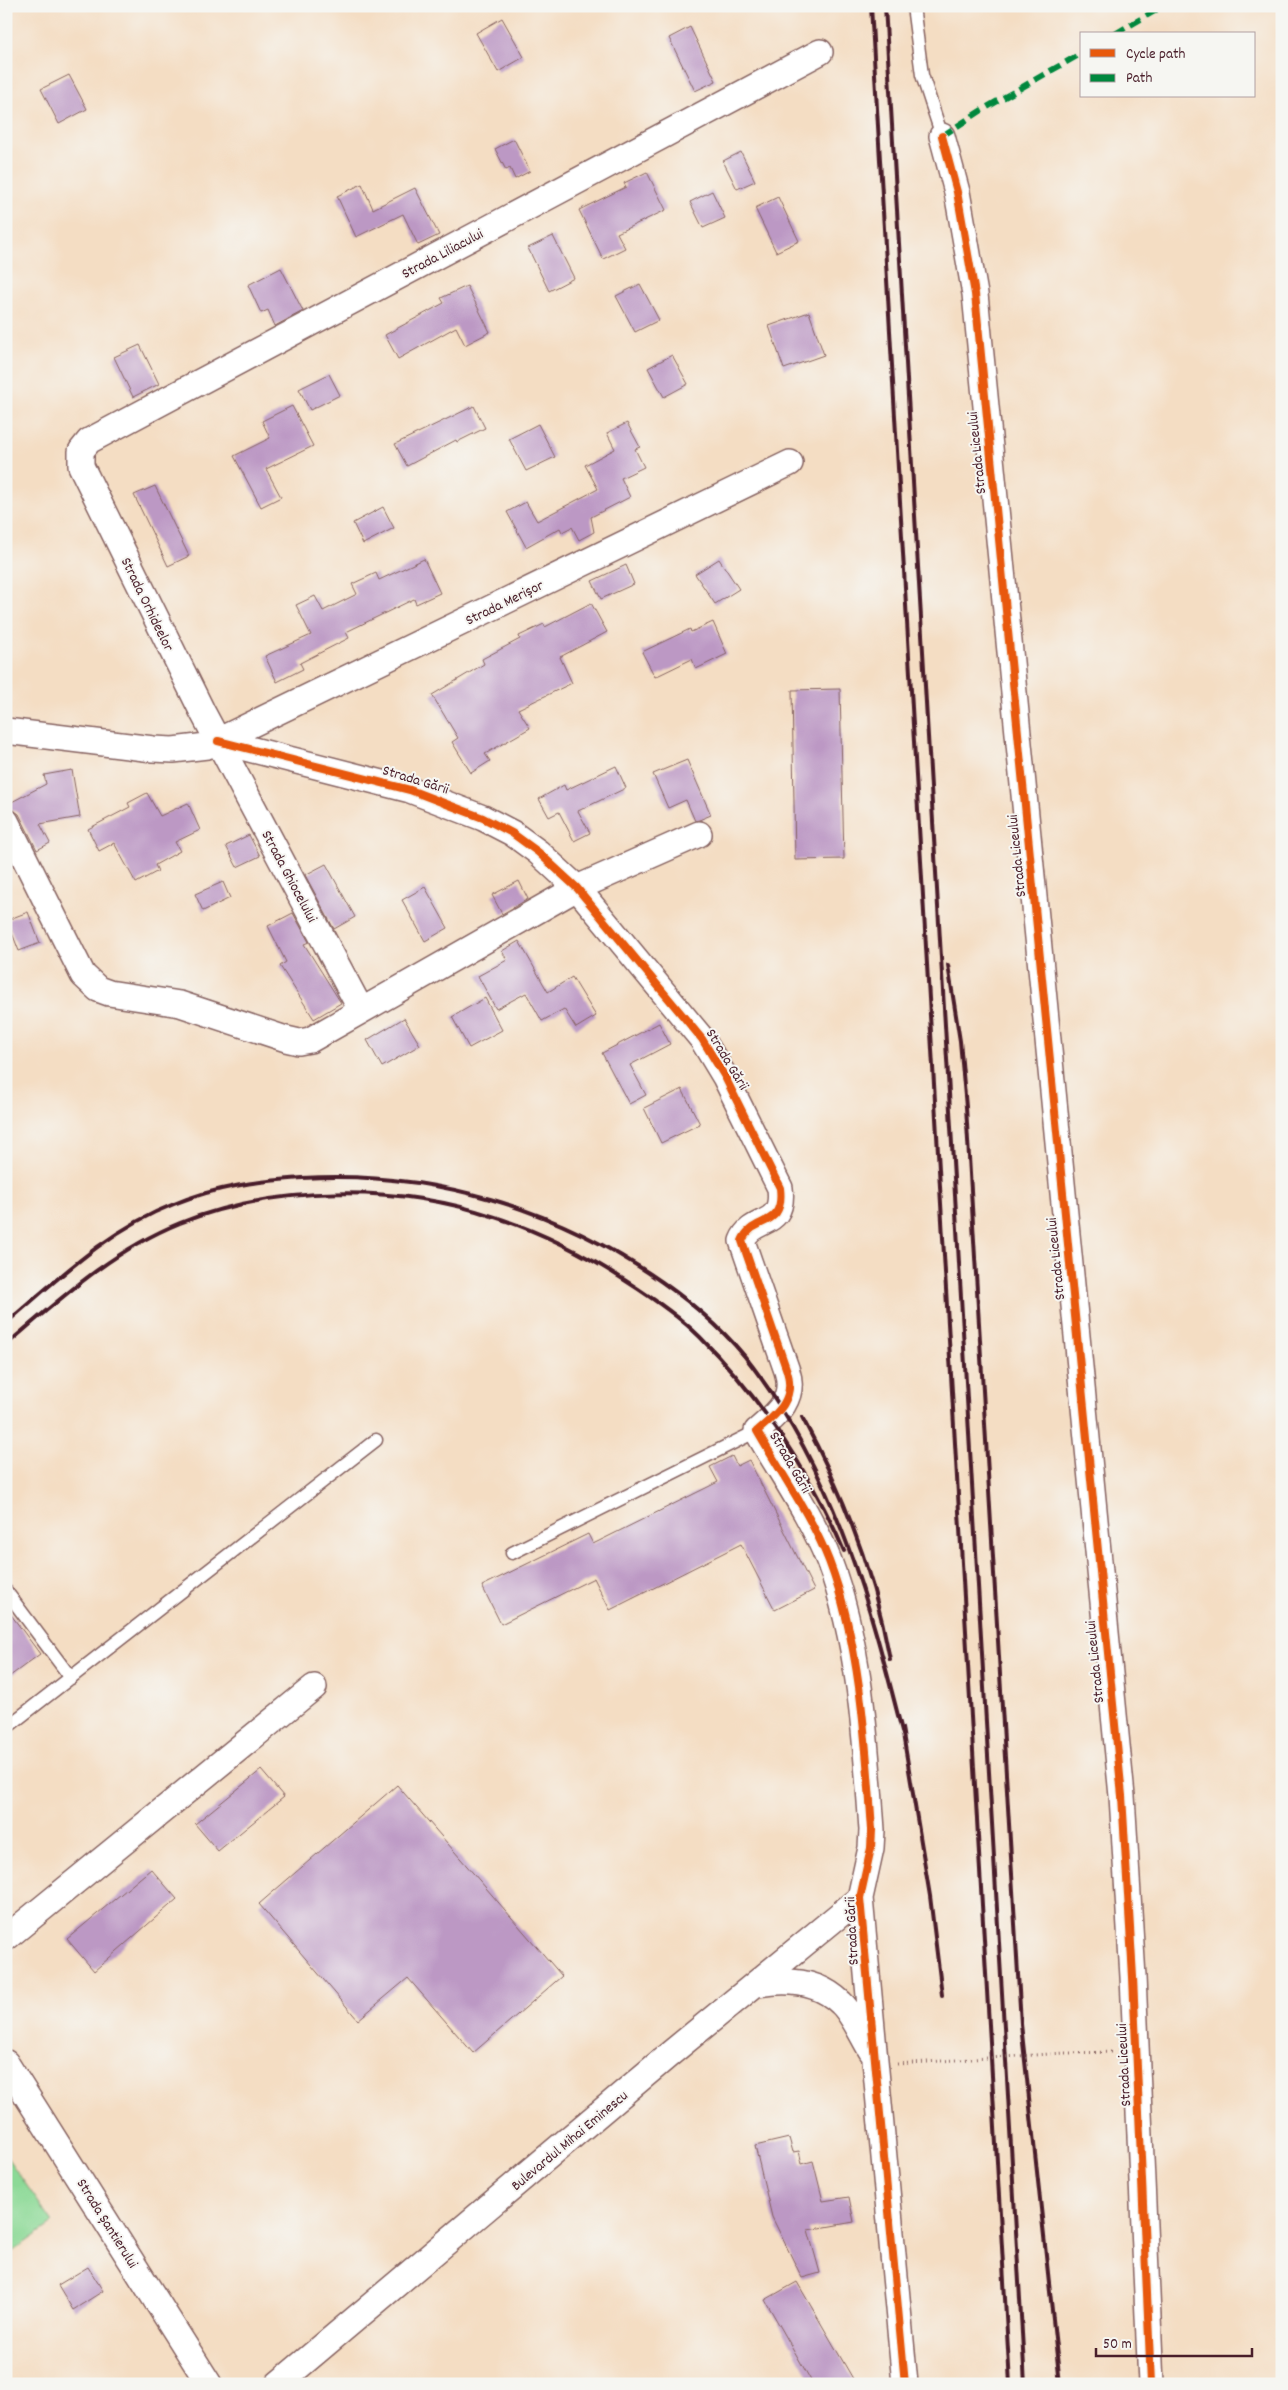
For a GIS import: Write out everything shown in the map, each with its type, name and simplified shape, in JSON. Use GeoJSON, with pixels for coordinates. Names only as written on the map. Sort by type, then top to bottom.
{"type":"FeatureCollection","features":[{"type":"Feature","properties":{"kind":"street","name":"Strada Liliacului"},"geometry":{"type":"LineString","coordinates":[[80,466],[81,451],[89,441],[820,52]]}},
{"type":"Feature","properties":{"kind":"street","name":"Strada Liceului"},"geometry":{"type":"LineString","coordinates":[[942,136],[957,192],[975,294],[1122,1796],[1133,1977],[1151,2384]]}},
{"type":"Feature","properties":{"kind":"street","name":"Strada Merișor"},"geometry":{"type":"LineString","coordinates":[[218,741],[790,463]]}},
{"type":"Feature","properties":{"kind":"street","name":"Strada Orhideelor"},"geometry":{"type":"LineString","coordinates":[[80,466],[218,741]]}},
{"type":"Feature","properties":{"kind":"street","name":"Strada Gării"},"geometry":{"type":"LineString","coordinates":[[6,731],[174,750],[206,746],[218,741],[410,790],[453,805],[512,833],[538,852],[577,888],[702,1039],[725,1077],[780,1188],[781,1204],[778,1211],[769,1221],[749,1230],[742,1241],[790,1387],[788,1397],[782,1408],[757,1431],[828,1559],[849,1624],[867,1768],[872,1830],[871,1848],[860,1898],[905,2384]]}},
{"type":"Feature","properties":{"kind":"street","name":"Strada Ghiocelului"},"geometry":{"type":"LineString","coordinates":[[218,741],[360,1010]]}},
{"type":"Feature","properties":{"kind":"street"},"geometry":{"type":"LineString","coordinates":[[6,821],[83,975],[98,989],[109,993],[180,1004],[299,1042],[318,1037],[360,1010],[577,888],[699,834]]}},
{"type":"Feature","properties":{"kind":"street"},"geometry":{"type":"LineString","coordinates":[[6,1938],[314,1687]]}},
{"type":"Feature","properties":{"kind":"street","name":"Bulevardul Mihai Eminescu"},"geometry":{"type":"LineString","coordinates":[[278,2384],[670,2054],[758,1984],[860,1898]]}},
{"type":"Feature","properties":{"kind":"street"},"geometry":{"type":"LineString","coordinates":[[758,1984],[777,1981],[801,1982],[820,1988],[842,2003],[874,2056]]}},
{"type":"Feature","properties":{"kind":"street","name":"Strada Șantierului"},"geometry":{"type":"LineString","coordinates":[[6,2063],[209,2384]]}},
{"type":"Feature","properties":{"kind":"lane"},"geometry":{"type":"LineString","coordinates":[[913,6],[922,75],[942,136]]}},
{"type":"Feature","properties":{"kind":"lane"},"geometry":{"type":"LineString","coordinates":[[512,1553],[757,1431]]}},
{"type":"Feature","properties":{"kind":"lane"},"geometry":{"type":"LineString","coordinates":[[6,1728],[376,1440]]}},
{"type":"Feature","properties":{"kind":"lane"},"geometry":{"type":"LineString","coordinates":[[6,1591],[71,1678]]}},
{"type":"Feature","properties":{"kind":"path"},"geometry":{"type":"LineString","coordinates":[[914,2063],[1099,2052]]}},
{"type":"Feature","properties":{"kind":"green space"},"geometry":{"type":"Polygon","coordinates":[[[6,2156],[53,2223],[6,2256],[6,2156]]]}},
{"type":"Feature","properties":{"kind":"building"},"geometry":{"type":"Polygon","coordinates":[[[502,18],[524,57],[498,72],[476,33],[502,18]]]}},
{"type":"Feature","properties":{"kind":"building"},"geometry":{"type":"Polygon","coordinates":[[[690,27],[716,81],[695,91],[669,38],[690,27]]]}},
{"type":"Feature","properties":{"kind":"building"},"geometry":{"type":"Polygon","coordinates":[[[69,75],[87,109],[59,124],[41,89],[69,75]]]}},
{"type":"Feature","properties":{"kind":"building"},"geometry":{"type":"Polygon","coordinates":[[[514,139],[530,171],[515,179],[510,168],[506,170],[495,149],[514,139]]]}},
{"type":"Feature","properties":{"kind":"building"},"geometry":{"type":"Polygon","coordinates":[[[741,152],[755,181],[737,189],[723,161],[741,152]]]}},
{"type":"Feature","properties":{"kind":"building"},"geometry":{"type":"Polygon","coordinates":[[[647,172],[666,210],[617,233],[625,248],[603,259],[579,210],[626,187],[624,183],[647,172]]]}},
{"type":"Feature","properties":{"kind":"building"},"geometry":{"type":"Polygon","coordinates":[[[362,184],[373,209],[415,188],[439,235],[418,245],[403,214],[356,237],[337,196],[362,184]]]}},
{"type":"Feature","properties":{"kind":"building"},"geometry":{"type":"Polygon","coordinates":[[[712,191],[725,218],[703,228],[690,202],[712,191]]]}},
{"type":"Feature","properties":{"kind":"building"},"geometry":{"type":"Polygon","coordinates":[[[778,197],[799,241],[776,252],[755,208],[778,197]]]}},
{"type":"Feature","properties":{"kind":"building"},"geometry":{"type":"Polygon","coordinates":[[[553,236],[574,278],[549,291],[528,248],[553,236]]]}},
{"type":"Feature","properties":{"kind":"building"},"geometry":{"type":"Polygon","coordinates":[[[281,268],[303,311],[275,326],[268,310],[261,313],[248,285],[281,268]]]}},
{"type":"Feature","properties":{"kind":"building"},"geometry":{"type":"Polygon","coordinates":[[[640,284],[659,320],[635,332],[616,296],[640,284]]]}},
{"type":"Feature","properties":{"kind":"building"},"geometry":{"type":"Polygon","coordinates":[[[467,286],[490,332],[465,345],[456,327],[398,359],[385,335],[444,303],[441,298],[467,286]]]}},
{"type":"Feature","properties":{"kind":"building"},"geometry":{"type":"Polygon","coordinates":[[[809,312],[824,355],[784,369],[769,326],[809,312]]]}},
{"type":"Feature","properties":{"kind":"building"},"geometry":{"type":"Polygon","coordinates":[[[140,345],[159,384],[133,397],[114,357],[140,345]]]}},
{"type":"Feature","properties":{"kind":"building"},"geometry":{"type":"Polygon","coordinates":[[[672,355],[688,384],[664,397],[648,368],[672,355]]]}},
{"type":"Feature","properties":{"kind":"building"},"geometry":{"type":"Polygon","coordinates":[[[329,374],[340,395],[310,410],[299,389],[329,374]]]}},
{"type":"Feature","properties":{"kind":"building"},"geometry":{"type":"Polygon","coordinates":[[[292,406],[313,446],[266,469],[281,497],[261,507],[234,456],[270,438],[262,421],[292,406]]]}},
{"type":"Feature","properties":{"kind":"building"},"geometry":{"type":"Polygon","coordinates":[[[474,406],[485,428],[457,442],[456,440],[407,466],[395,444],[474,406]]]}},
{"type":"Feature","properties":{"kind":"building"},"geometry":{"type":"Polygon","coordinates":[[[627,423],[640,447],[635,449],[644,467],[621,478],[630,497],[591,517],[594,532],[579,540],[572,527],[562,532],[560,528],[526,547],[507,512],[526,502],[537,521],[598,489],[585,465],[615,449],[607,433],[627,423]]]}},
{"type":"Feature","properties":{"kind":"building"},"geometry":{"type":"Polygon","coordinates":[[[538,424],[555,457],[526,471],[509,439],[538,424]]]}},
{"type":"Feature","properties":{"kind":"building"},"geometry":{"type":"Polygon","coordinates":[[[155,486],[189,556],[168,566],[134,495],[155,486]]]}},
{"type":"Feature","properties":{"kind":"building"},"geometry":{"type":"Polygon","coordinates":[[[383,507],[394,528],[363,544],[353,523],[383,507]]]}},
{"type":"Feature","properties":{"kind":"building"},"geometry":{"type":"Polygon","coordinates":[[[424,559],[440,593],[416,604],[414,599],[346,632],[349,638],[300,663],[303,669],[277,682],[265,656],[311,635],[296,605],[315,596],[323,611],[357,594],[352,584],[376,573],[379,580],[424,559]]]}},
{"type":"Feature","properties":{"kind":"building"},"geometry":{"type":"Polygon","coordinates":[[[719,559],[739,589],[715,604],[695,574],[719,559]]]}},
{"type":"Feature","properties":{"kind":"building"},"geometry":{"type":"Polygon","coordinates":[[[626,565],[634,584],[601,599],[592,581],[626,565]]]}},
{"type":"Feature","properties":{"kind":"building"},"geometry":{"type":"Polygon","coordinates":[[[591,603],[607,632],[560,657],[572,683],[518,709],[530,728],[485,754],[490,761],[471,773],[452,742],[458,738],[432,695],[484,664],[482,659],[520,639],[519,636],[544,624],[545,627],[591,603]]]}},
{"type":"Feature","properties":{"kind":"building"},"geometry":{"type":"Polygon","coordinates":[[[713,622],[727,654],[696,669],[692,659],[655,677],[642,652],[690,629],[691,632],[713,622]]]}},
{"type":"Feature","properties":{"kind":"building"},"geometry":{"type":"Polygon","coordinates":[[[840,689],[844,859],[795,860],[792,690],[840,689]]]}},
{"type":"Feature","properties":{"kind":"building"},"geometry":{"type":"Polygon","coordinates":[[[687,760],[711,815],[695,821],[686,800],[668,808],[653,774],[687,760]]]}},
{"type":"Feature","properties":{"kind":"building"},"geometry":{"type":"Polygon","coordinates":[[[616,766],[626,788],[578,811],[590,833],[574,841],[559,812],[549,817],[539,799],[564,785],[566,790],[616,766]]]}},
{"type":"Feature","properties":{"kind":"building"},"geometry":{"type":"Polygon","coordinates":[[[72,770],[80,817],[40,824],[50,843],[37,850],[19,814],[6,805],[46,784],[44,775],[72,770]]]}},
{"type":"Feature","properties":{"kind":"building"},"geometry":{"type":"Polygon","coordinates":[[[147,793],[160,816],[188,803],[200,830],[175,842],[180,851],[155,865],[158,871],[136,883],[114,843],[99,851],[88,829],[130,807],[128,803],[147,793]]]}},
{"type":"Feature","properties":{"kind":"building"},"geometry":{"type":"Polygon","coordinates":[[[249,835],[260,856],[237,867],[226,846],[249,835]]]}},
{"type":"Feature","properties":{"kind":"building"},"geometry":{"type":"Polygon","coordinates":[[[326,864],[355,917],[334,929],[305,875],[326,864]]]}},
{"type":"Feature","properties":{"kind":"building"},"geometry":{"type":"Polygon","coordinates":[[[519,881],[528,899],[502,914],[492,895],[519,881]]]}},
{"type":"Feature","properties":{"kind":"building"},"geometry":{"type":"Polygon","coordinates":[[[223,882],[230,898],[203,911],[195,894],[223,882]]]}},
{"type":"Feature","properties":{"kind":"building"},"geometry":{"type":"Polygon","coordinates":[[[425,887],[448,928],[425,941],[402,900],[425,887]]]}},
{"type":"Feature","properties":{"kind":"building"},"geometry":{"type":"Polygon","coordinates":[[[28,912],[40,943],[19,951],[7,920],[28,912]]]}},
{"type":"Feature","properties":{"kind":"building"},"geometry":{"type":"Polygon","coordinates":[[[293,913],[309,942],[304,944],[341,1003],[314,1019],[280,966],[286,962],[268,926],[293,913]]]}},
{"type":"Feature","properties":{"kind":"building"},"geometry":{"type":"Polygon","coordinates":[[[519,941],[548,992],[572,977],[596,1016],[576,1028],[564,1009],[542,1021],[526,993],[496,1009],[478,976],[507,960],[502,951],[519,941]]]}},
{"type":"Feature","properties":{"kind":"building"},"geometry":{"type":"Polygon","coordinates":[[[485,998],[502,1030],[469,1048],[452,1017],[485,998]]]}},
{"type":"Feature","properties":{"kind":"building"},"geometry":{"type":"Polygon","coordinates":[[[404,1018],[420,1045],[382,1067],[367,1040],[404,1018]]]}},
{"type":"Feature","properties":{"kind":"building"},"geometry":{"type":"Polygon","coordinates":[[[659,1023],[670,1044],[630,1065],[646,1095],[629,1104],[602,1053],[659,1023]]]}},
{"type":"Feature","properties":{"kind":"building"},"geometry":{"type":"Polygon","coordinates":[[[682,1089],[700,1124],[661,1143],[644,1108],[682,1089]]]}},
{"type":"Feature","properties":{"kind":"building"},"geometry":{"type":"Polygon","coordinates":[[[732,1456],[737,1466],[749,1460],[814,1590],[775,1610],[741,1544],[610,1610],[594,1578],[501,1624],[482,1586],[588,1534],[593,1544],[718,1482],[710,1467],[732,1456]]]}},
{"type":"Feature","properties":{"kind":"building"},"geometry":{"type":"Polygon","coordinates":[[[6,1608],[40,1654],[6,1679],[6,1608]]]}},
{"type":"Feature","properties":{"kind":"building"},"geometry":{"type":"Polygon","coordinates":[[[261,1770],[284,1797],[218,1851],[195,1824],[261,1770]]]}},
{"type":"Feature","properties":{"kind":"building"},"geometry":{"type":"Polygon","coordinates":[[[397,1785],[562,1976],[473,2053],[408,1978],[358,2020],[259,1904],[397,1785]]]}},
{"type":"Feature","properties":{"kind":"building"},"geometry":{"type":"Polygon","coordinates":[[[151,1869],[177,1899],[94,1971],[67,1939],[151,1869]]]}},
{"type":"Feature","properties":{"kind":"building"},"geometry":{"type":"Polygon","coordinates":[[[789,2138],[793,2152],[799,2151],[802,2164],[813,2161],[823,2201],[849,2197],[854,2222],[808,2230],[820,2273],[802,2278],[772,2217],[755,2146],[789,2138]]]}},
{"type":"Feature","properties":{"kind":"building"},"geometry":{"type":"Polygon","coordinates":[[[88,2267],[103,2291],[73,2310],[58,2285],[88,2267]]]}},
{"type":"Feature","properties":{"kind":"building"},"geometry":{"type":"Polygon","coordinates":[[[797,2282],[856,2384],[813,2384],[765,2300],[797,2282]]]}},
{"type":"Feature","properties":{"kind":"railway"},"geometry":{"type":"LineString","coordinates":[[871,6],[1010,2384]]}},
{"type":"Feature","properties":{"kind":"railway"},"geometry":{"type":"LineString","coordinates":[[885,6],[1025,2384]]}},
{"type":"Feature","properties":{"kind":"railway"},"geometry":{"type":"LineString","coordinates":[[948,965],[960,1041],[966,1107],[1021,2024],[1060,2384]]}},
{"type":"Feature","properties":{"kind":"railway"},"geometry":{"type":"LineString","coordinates":[[6,1323],[86,1256],[106,1241],[150,1214],[205,1193],[253,1183],[302,1178],[350,1177],[398,1180],[445,1188],[491,1199],[536,1214],[580,1233],[622,1256],[662,1282],[699,1310],[722,1331],[753,1367],[782,1410],[807,1453],[847,1543],[863,1589],[903,1735]]}},
{"type":"Feature","properties":{"kind":"railway"},"geometry":{"type":"LineString","coordinates":[[6,1345],[110,1261],[156,1234],[217,1210],[256,1201],[337,1193],[378,1194],[458,1206],[512,1223],[579,1253],[645,1293],[692,1329],[743,1385],[782,1437],[816,1493],[844,1551]]}},
{"type":"Feature","properties":{"kind":"railway"},"geometry":{"type":"LineString","coordinates":[[802,1417],[831,1475],[856,1534],[875,1595],[890,1659]]}},
{"type":"Feature","properties":{"kind":"railway"},"geometry":{"type":"LineString","coordinates":[[902,1728],[930,1896],[942,1995]]}},
{"type":"Feature","properties":{"kind":"marked path"},"geometry":{"type":"LineString","coordinates":[[1118,32],[1163,6]]}},
{"type":"Feature","properties":{"kind":"marked path"},"geometry":{"type":"LineString","coordinates":[[942,136],[982,110],[1080,54]]}},
{"type":"Feature","properties":{"kind":"cycle path"},"geometry":{"type":"LineString","coordinates":[[942,136],[957,192],[975,294],[1122,1796],[1133,1977],[1151,2384]]}},
{"type":"Feature","properties":{"kind":"cycle path"},"geometry":{"type":"LineString","coordinates":[[218,741],[410,790],[483,818],[512,833],[538,852],[577,888],[702,1039],[725,1077],[780,1188],[778,1210],[773,1216],[747,1233],[742,1241],[789,1381],[789,1390],[783,1405],[757,1431],[805,1511],[822,1544],[840,1592],[855,1659],[864,1728],[872,1830],[871,1848],[860,1898],[905,2384]]}}]}
